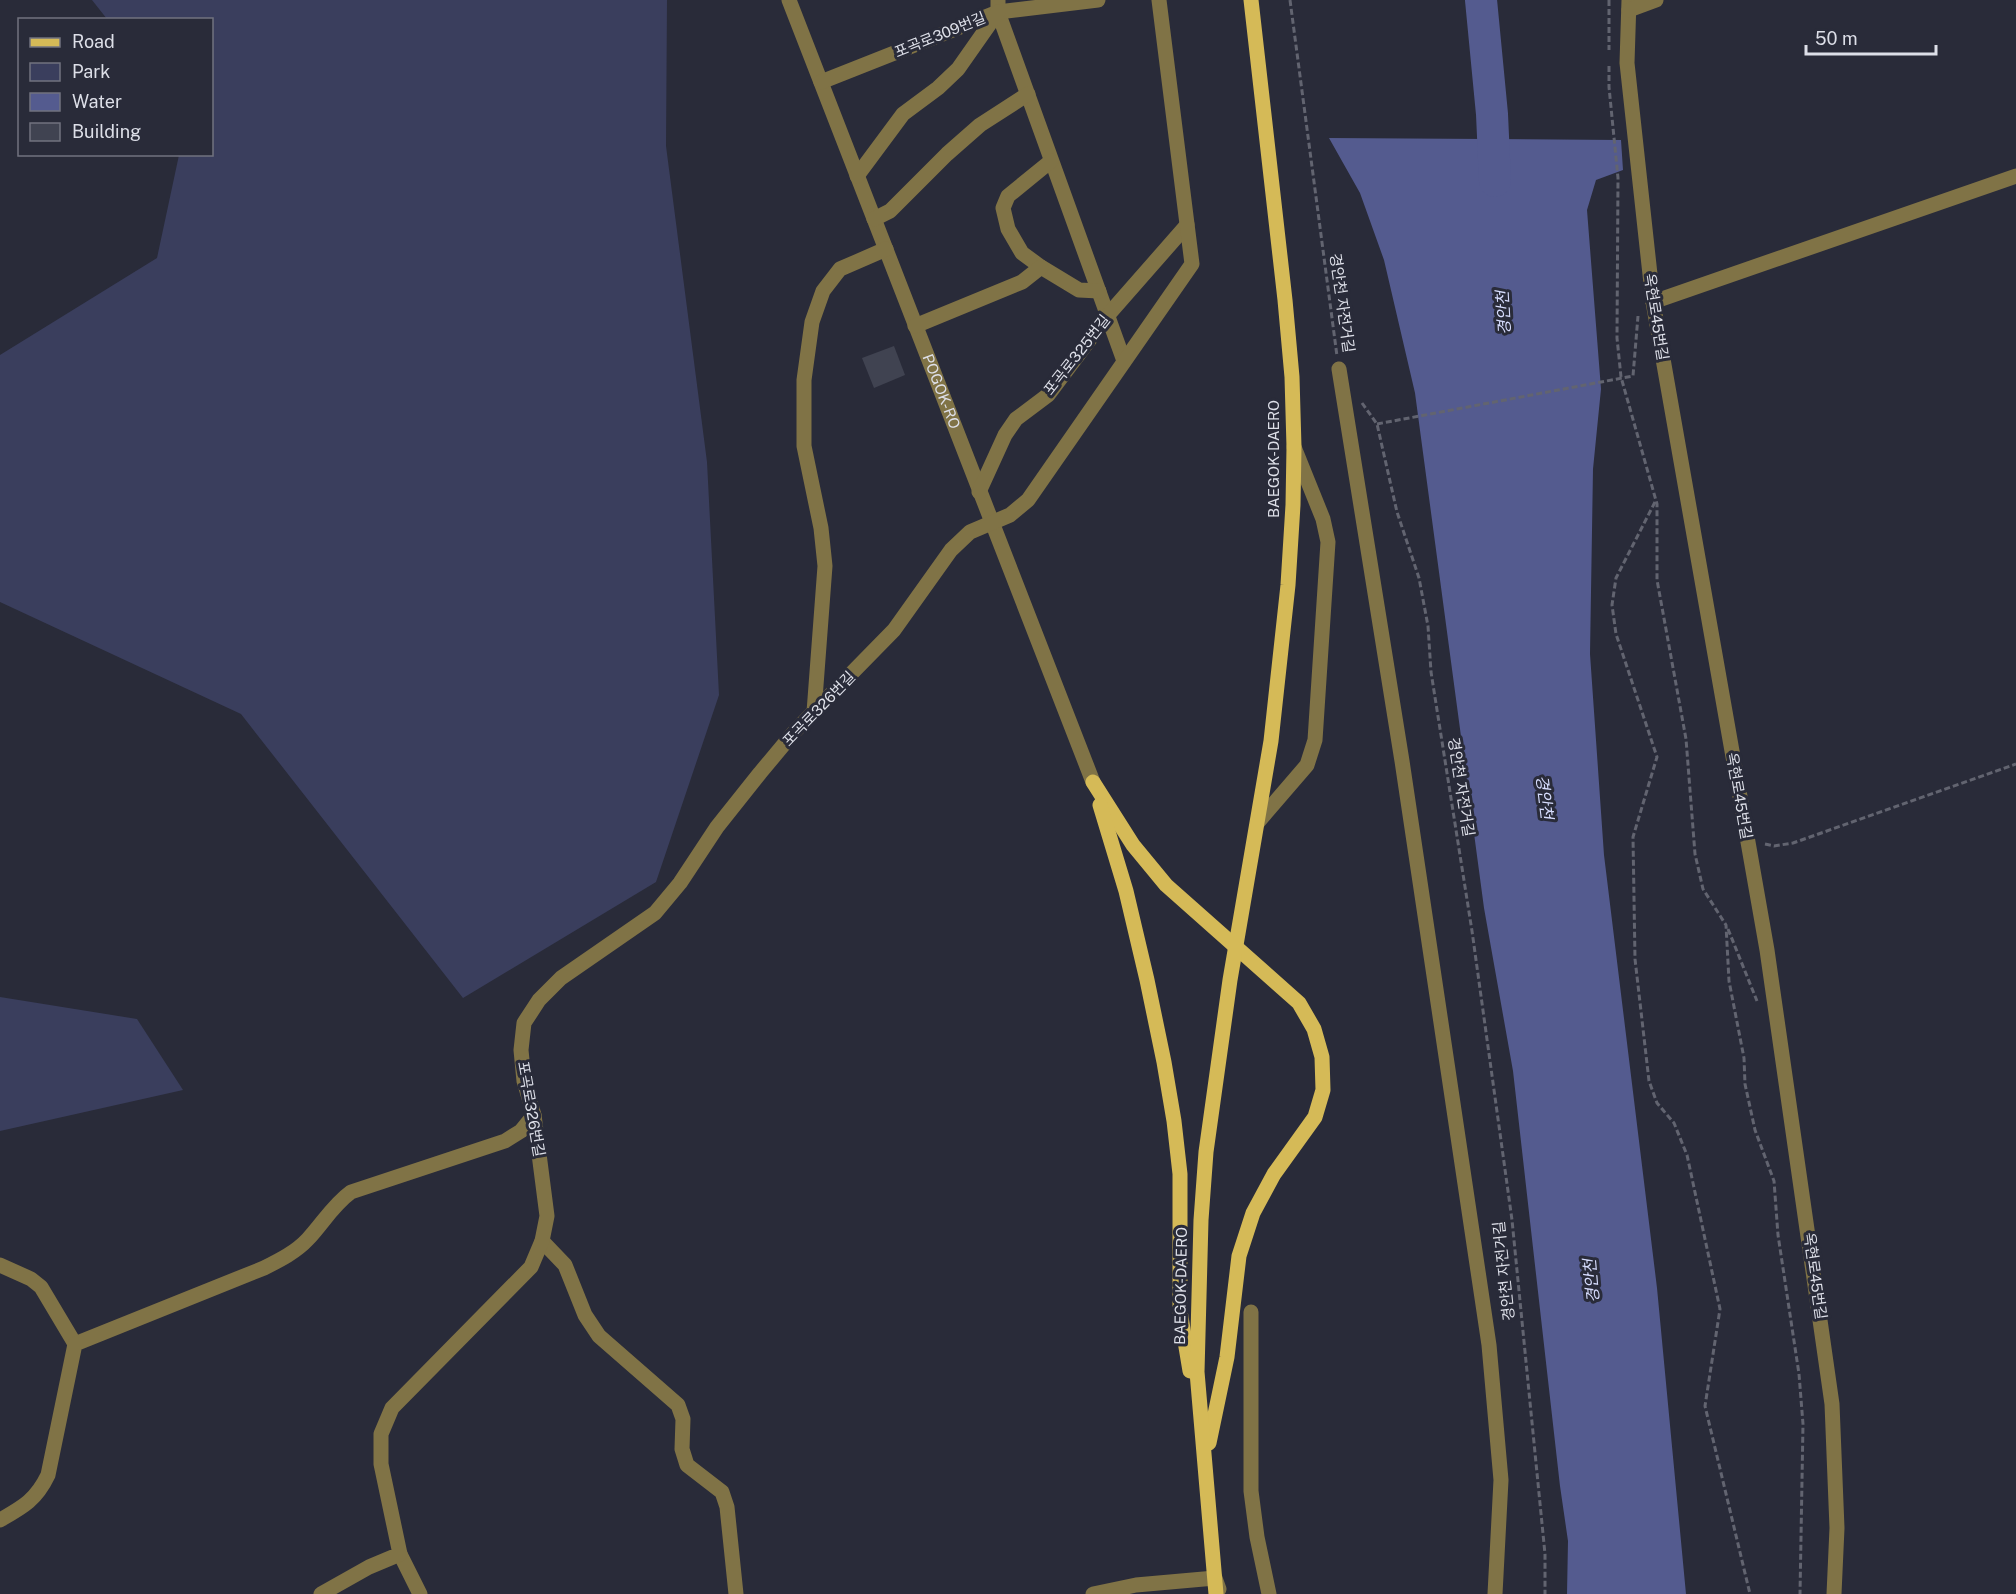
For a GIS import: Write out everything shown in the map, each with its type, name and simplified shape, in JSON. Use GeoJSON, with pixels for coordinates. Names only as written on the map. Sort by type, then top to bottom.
{"type":"FeatureCollection","features":[{"type":"Feature","properties":{"kind":"main road","name":"BAEGOK-DAERO"},"geometry":{"type":"LineString","coordinates":[[1216,1594],[1197,1372],[1201,1220],[1206,1152],[1230,980],[1272,730],[1288,585],[1294,447],[1292,377],[1285,300],[1251,0]]}},
{"type":"Feature","properties":{"kind":"main road"},"geometry":{"type":"LineString","coordinates":[[1093,782],[1126,891],[1166,1074],[1180,1174],[1180,1311],[1205,1461]]}},
{"type":"Feature","properties":{"kind":"main road"},"geometry":{"type":"LineString","coordinates":[[1093,782],[1133,845],[1166,885],[1299,1003],[1314,1029],[1322,1057],[1323,1090],[1314,1117],[1274,1174],[1253,1213],[1239,1256],[1227,1357],[1205,1461]]}},
{"type":"Feature","properties":{"kind":"street","name":"POGOK-RO"},"geometry":{"type":"LineString","coordinates":[[789,0],[1093,782]]}},
{"type":"Feature","properties":{"kind":"street","name":"포곡로309번길"},"geometry":{"type":"LineString","coordinates":[[821,82],[998,6],[1098,0]]}},
{"type":"Feature","properties":{"kind":"street","name":"포곡로326번길"},"geometry":{"type":"LineString","coordinates":[[420,1594],[400,1554],[381,1464],[381,1434],[392,1408],[531,1267],[542,1241],[547,1216],[534,1115],[524,1081],[521,1050],[524,1023],[539,1000],[561,978],[655,913],[680,883],[717,827],[760,773],[814,712],[894,630],[951,550],[970,532],[1010,515],[1028,500],[1192,264],[1159,0]]}},
{"type":"Feature","properties":{"kind":"street"},"geometry":{"type":"LineString","coordinates":[[1629,5],[1656,0]]}},
{"type":"Feature","properties":{"kind":"street","name":"옥현로45번길"},"geometry":{"type":"LineString","coordinates":[[1629,5],[1628,63],[1653,302],[1767,950],[1832,1404],[1837,1528],[1834,1594]]}},
{"type":"Feature","properties":{"kind":"street"},"geometry":{"type":"LineString","coordinates":[[998,6],[1051,161],[1124,361]]}},
{"type":"Feature","properties":{"kind":"street"},"geometry":{"type":"LineString","coordinates":[[857,176],[903,114],[939,88],[958,69],[998,6]]}},
{"type":"Feature","properties":{"kind":"street"},"geometry":{"type":"LineString","coordinates":[[874,219],[890,211],[980,126],[1028,94]]}},
{"type":"Feature","properties":{"kind":"street"},"geometry":{"type":"LineString","coordinates":[[1051,161],[1008,196],[1003,208],[1008,229],[1022,253],[1041,267],[1079,290],[1099,291]]}},
{"type":"Feature","properties":{"kind":"street"},"geometry":{"type":"LineString","coordinates":[[1653,302],[2016,176]]}},
{"type":"Feature","properties":{"kind":"street","name":"포곡로325번길"},"geometry":{"type":"LineString","coordinates":[[979,492],[1005,435],[1016,419],[1048,395],[1108,315],[1187,225]]}},
{"type":"Feature","properties":{"kind":"street"},"geometry":{"type":"LineString","coordinates":[[814,712],[825,566],[821,528],[804,446],[804,380],[810,334],[823,291],[840,269],[886,249]]}},
{"type":"Feature","properties":{"kind":"street"},"geometry":{"type":"LineString","coordinates":[[915,326],[1022,282],[1041,267]]}},
{"type":"Feature","properties":{"kind":"street"},"geometry":{"type":"LineString","coordinates":[[1339,369],[1402,761],[1489,1345],[1500,1480],[1494,1594]]}},
{"type":"Feature","properties":{"kind":"street"},"geometry":{"type":"LineString","coordinates":[[1258,822],[1307,765],[1315,740],[1328,542],[1323,519],[1294,447]]}},
{"type":"Feature","properties":{"kind":"street"},"geometry":{"type":"LineString","coordinates":[[75,1344],[264,1268],[288,1256],[308,1239],[340,1200],[351,1192],[505,1141],[521,1131],[534,1115]]}},
{"type":"Feature","properties":{"kind":"street"},"geometry":{"type":"LineString","coordinates":[[542,1241],[565,1265],[585,1315],[599,1336],[678,1405],[683,1419],[682,1449],[687,1465],[722,1492],[728,1507],[736,1594]]}},
{"type":"Feature","properties":{"kind":"street"},"geometry":{"type":"LineString","coordinates":[[0,1265],[41,1287],[75,1344],[48,1475],[42,1490],[28,1504],[0,1520]]}},
{"type":"Feature","properties":{"kind":"street"},"geometry":{"type":"LineString","coordinates":[[1251,1312],[1251,1491],[1257,1537],[1269,1594]]}},
{"type":"Feature","properties":{"kind":"street"},"geometry":{"type":"LineString","coordinates":[[321,1594],[369,1567],[400,1554]]}},
{"type":"Feature","properties":{"kind":"street"},"geometry":{"type":"LineString","coordinates":[[1093,1594],[1136,1585],[1215,1578],[1221,1594]]}},
{"type":"Feature","properties":{"kind":"path","name":"경안천 자전거길"},"geometry":{"type":"LineString","coordinates":[[1290,0],[1339,369]]}},
{"type":"Feature","properties":{"kind":"path"},"geometry":{"type":"LineString","coordinates":[[1609,0],[1610,55]]}},
{"type":"Feature","properties":{"kind":"path"},"geometry":{"type":"LineString","coordinates":[[1609,66],[1618,178],[1617,338],[1621,377],[1656,500],[1657,580],[1686,739],[1695,854],[1703,889],[1726,925],[1760,1009]]}},
{"type":"Feature","properties":{"kind":"path"},"geometry":{"type":"LineString","coordinates":[[1377,424],[1621,377]]}},
{"type":"Feature","properties":{"kind":"path","name":"경안천 자전거길"},"geometry":{"type":"LineString","coordinates":[[1358,397],[1377,424],[1397,512],[1419,578],[1428,626],[1431,672],[1472,931],[1512,1220],[1545,1554],[1545,1594]]}},
{"type":"Feature","properties":{"kind":"path"},"geometry":{"type":"LineString","coordinates":[[1656,500],[1616,578],[1612,604],[1616,634],[1657,757],[1633,837],[1635,959],[1649,1081],[1657,1103],[1674,1123],[1687,1155],[1719,1309],[1705,1406],[1750,1594]]}},
{"type":"Feature","properties":{"kind":"path"},"geometry":{"type":"LineString","coordinates":[[1747,838],[1774,846],[1793,843],[2016,764]]}},
{"type":"Feature","properties":{"kind":"path"},"geometry":{"type":"LineString","coordinates":[[1726,925],[1728,981],[1744,1058],[1746,1084],[1755,1130],[1774,1180],[1778,1235],[1799,1374],[1803,1424],[1800,1594]]}},
{"type":"Feature","properties":{"kind":"green space"},"geometry":{"type":"Polygon","coordinates":[[[92,0],[667,0],[666,146],[707,462],[719,695],[656,882],[463,998],[241,714],[0,602],[0,355],[157,258],[179,156],[213,156],[213,18],[106,18],[92,0]]]}},
{"type":"Feature","properties":{"kind":"green space"},"geometry":{"type":"Polygon","coordinates":[[[0,997],[137,1019],[183,1090],[0,1131],[0,997]]]}},
{"type":"Feature","properties":{"kind":"water"},"geometry":{"type":"Polygon","coordinates":[[[1329,138],[1621,140],[1623,170],[1596,180],[1587,210],[1601,389],[1593,469],[1590,654],[1604,855],[1657,1288],[1686,1594],[1567,1594],[1568,1541],[1513,1071],[1484,908],[1415,393],[1384,260],[1360,193],[1329,138]]]}},
{"type":"Feature","properties":{"kind":"building"},"geometry":{"type":"Polygon","coordinates":[[[894,346],[905,375],[874,388],[862,358],[894,346]]]}},
{"type":"Feature","properties":{"kind":"waterway","name":"경안천"},"geometry":{"type":"LineString","coordinates":[[1481,0],[1492,114],[1495,181]]}}]}
